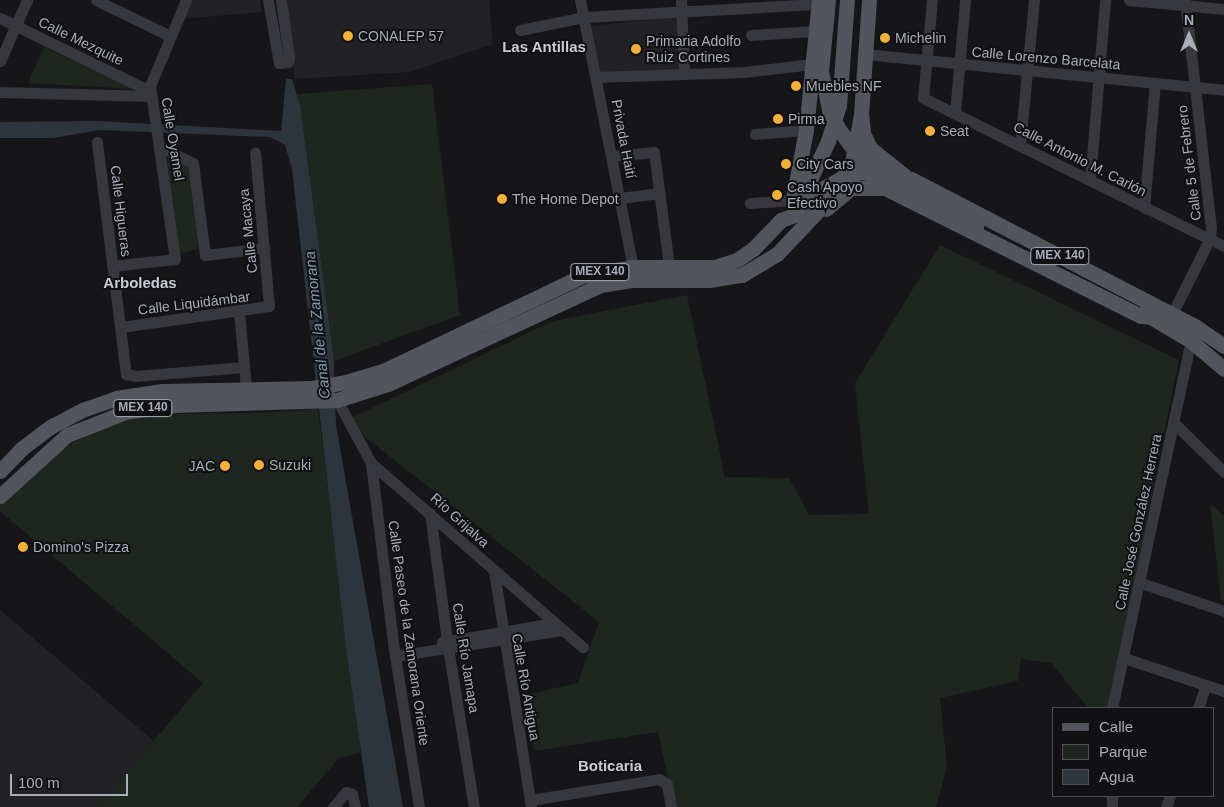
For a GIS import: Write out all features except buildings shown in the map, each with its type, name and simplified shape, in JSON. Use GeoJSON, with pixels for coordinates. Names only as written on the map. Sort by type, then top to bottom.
{"type":"FeatureCollection","features":[{"type":"Feature","properties":{"kind":"main road"},"geometry":{"type":"LineString","coordinates":[[780,221],[806,188],[828,141],[839,106],[848,0]]}},
{"type":"Feature","properties":{"kind":"main road"},"geometry":{"type":"LineString","coordinates":[[860,0],[854,86],[863,133],[870,148],[886,164],[911,179]]}},
{"type":"Feature","properties":{"kind":"main road"},"geometry":{"type":"LineString","coordinates":[[861,115],[869,0]]}},
{"type":"Feature","properties":{"kind":"main road"},"geometry":{"type":"LineString","coordinates":[[780,221],[792,200],[806,130],[813,71],[815,31],[822,1]]}},
{"type":"Feature","properties":{"kind":"main road","name":"MEX 140"},"geometry":{"type":"LineString","coordinates":[[822,1],[820,71],[832,118],[859,157],[880,176],[1152,317],[1191,342],[1224,368]]}},
{"type":"Feature","properties":{"kind":"main road"},"geometry":{"type":"LineString","coordinates":[[813,71],[842,80]]}},
{"type":"Feature","properties":{"kind":"main road","name":"MEX 140"},"geometry":{"type":"LineString","coordinates":[[0,471],[21,449],[52,426],[110,400],[162,391],[246,387],[314,394],[336,400],[388,384],[540,311],[613,282],[709,280],[742,275],[777,254],[829,199],[852,162],[861,115]]}},
{"type":"Feature","properties":{"kind":"main road","name":"MEX 140"},"geometry":{"type":"LineString","coordinates":[[0,496],[67,435],[125,412],[184,404],[314,394],[383,371],[568,282],[608,270],[669,266],[695,269],[737,260],[754,249],[780,221],[794,215],[811,195],[846,176],[861,172],[911,179],[1172,314],[1224,346]]}},
{"type":"Feature","properties":{"kind":"main road","name":"MEX 140"},"geometry":{"type":"LineString","coordinates":[[540,311],[553,312],[596,294],[622,288],[697,288],[741,280],[786,251],[839,196],[851,188],[885,188],[1141,316],[1152,317]]}},
{"type":"Feature","properties":{"kind":"main road"},"geometry":{"type":"LineString","coordinates":[[780,221],[801,236]]}},
{"type":"Feature","properties":{"kind":"street"},"geometry":{"type":"LineString","coordinates":[[0,61],[27,0]]}},
{"type":"Feature","properties":{"kind":"street"},"geometry":{"type":"LineString","coordinates":[[96,0],[170,36]]}},
{"type":"Feature","properties":{"kind":"street","name":"Calle Oyamel"},"geometry":{"type":"LineString","coordinates":[[112,266],[175,259],[158,135],[150,93],[170,36],[186,0]]}},
{"type":"Feature","properties":{"kind":"street"},"geometry":{"type":"LineString","coordinates":[[268,0],[279,63],[288,62],[289,57],[281,0]]}},
{"type":"Feature","properties":{"kind":"street","name":"Privada Haití"},"geometry":{"type":"LineString","coordinates":[[580,0],[613,156],[632,267]]}},
{"type":"Feature","properties":{"kind":"street"},"geometry":{"type":"LineString","coordinates":[[926,62],[932,0]]}},
{"type":"Feature","properties":{"kind":"street"},"geometry":{"type":"LineString","coordinates":[[955,113],[965,0]]}},
{"type":"Feature","properties":{"kind":"street"},"geometry":{"type":"LineString","coordinates":[[1020,145],[1034,0]]}},
{"type":"Feature","properties":{"kind":"street"},"geometry":{"type":"LineString","coordinates":[[1090,180],[1105,0]]}},
{"type":"Feature","properties":{"kind":"street"},"geometry":{"type":"LineString","coordinates":[[1130,0],[1185,3],[1224,9]]}},
{"type":"Feature","properties":{"kind":"street"},"geometry":{"type":"LineString","coordinates":[[520,30],[584,18],[682,5],[822,1]]}},
{"type":"Feature","properties":{"kind":"street","name":"Calle 5 de Febrero"},"geometry":{"type":"LineString","coordinates":[[1172,314],[1210,238],[1211,217],[1185,3]]}},
{"type":"Feature","properties":{"kind":"street"},"geometry":{"type":"LineString","coordinates":[[682,5],[684,74]]}},
{"type":"Feature","properties":{"kind":"street","name":"Calle Mezquite"},"geometry":{"type":"LineString","coordinates":[[0,18],[150,93]]}},
{"type":"Feature","properties":{"kind":"street"},"geometry":{"type":"LineString","coordinates":[[751,35],[815,31]]}},
{"type":"Feature","properties":{"kind":"street","name":"Calle Lorenzo Barcelata"},"geometry":{"type":"LineString","coordinates":[[865,54],[926,62],[1224,90]]}},
{"type":"Feature","properties":{"kind":"street","name":"Calle Antonio M. Carlón"},"geometry":{"type":"LineString","coordinates":[[926,62],[923,98],[1224,246]]}},
{"type":"Feature","properties":{"kind":"street"},"geometry":{"type":"LineString","coordinates":[[596,77],[813,71]]}},
{"type":"Feature","properties":{"kind":"street"},"geometry":{"type":"LineString","coordinates":[[1144,208],[1155,83]]}},
{"type":"Feature","properties":{"kind":"street"},"geometry":{"type":"LineString","coordinates":[[0,92],[150,93]]}},
{"type":"Feature","properties":{"kind":"street"},"geometry":{"type":"LineString","coordinates":[[755,134],[806,130]]}},
{"type":"Feature","properties":{"kind":"street"},"geometry":{"type":"LineString","coordinates":[[158,135],[193,163],[205,255],[265,248]]}},
{"type":"Feature","properties":{"kind":"street","name":"Calle Higueras"},"geometry":{"type":"LineString","coordinates":[[97,142],[126,374],[136,376],[244,367]]}},
{"type":"Feature","properties":{"kind":"street"},"geometry":{"type":"LineString","coordinates":[[613,156],[654,152],[669,266]]}},
{"type":"Feature","properties":{"kind":"street","name":"Calle Macaya"},"geometry":{"type":"LineString","coordinates":[[255,153],[269,306]]}},
{"type":"Feature","properties":{"kind":"street"},"geometry":{"type":"LineString","coordinates":[[620,198],[660,193]]}},
{"type":"Feature","properties":{"kind":"street"},"geometry":{"type":"LineString","coordinates":[[750,203],[792,200]]}},
{"type":"Feature","properties":{"kind":"street","name":"Calle Liquidámbar"},"geometry":{"type":"LineString","coordinates":[[121,327],[239,312],[269,306]]}},
{"type":"Feature","properties":{"kind":"street"},"geometry":{"type":"LineString","coordinates":[[239,312],[246,387]]}},
{"type":"Feature","properties":{"kind":"street","name":"Calle José González Herrera"},"geometry":{"type":"LineString","coordinates":[[1112,707],[1141,583],[1191,342]]}},
{"type":"Feature","properties":{"kind":"street","name":"Río Grijalva"},"geometry":{"type":"LineString","coordinates":[[336,400],[372,463],[583,647]]}},
{"type":"Feature","properties":{"kind":"street"},"geometry":{"type":"LineString","coordinates":[[1174,423],[1224,472]]}},
{"type":"Feature","properties":{"kind":"street","name":"Calle Paseo de la Zamorana Oriente"},"geometry":{"type":"LineString","coordinates":[[372,463],[394,653],[419,807]]}},
{"type":"Feature","properties":{"kind":"street","name":"Calle Río Jamapa"},"geometry":{"type":"LineString","coordinates":[[430,513],[448,645],[474,807]]}},
{"type":"Feature","properties":{"kind":"street","name":"Calle Río Antigua"},"geometry":{"type":"LineString","coordinates":[[494,571],[502,636],[531,804]]}},
{"type":"Feature","properties":{"kind":"street"},"geometry":{"type":"LineString","coordinates":[[1141,583],[1224,611]]}},
{"type":"Feature","properties":{"kind":"street"},"geometry":{"type":"LineString","coordinates":[[394,653],[558,627]]}},
{"type":"Feature","properties":{"kind":"street"},"geometry":{"type":"LineString","coordinates":[[1124,658],[1224,691]]}},
{"type":"Feature","properties":{"kind":"street"},"geometry":{"type":"LineString","coordinates":[[1198,707],[1206,685]]}},
{"type":"Feature","properties":{"kind":"street"},"geometry":{"type":"LineString","coordinates":[[531,804],[664,780],[671,807]]}},
{"type":"Feature","properties":{"kind":"street"},"geometry":{"type":"LineString","coordinates":[[333,807],[349,792],[355,807]]}},
{"type":"Feature","properties":{"kind":"shaded area"},"geometry":{"type":"Polygon","coordinates":[[[190,0],[260,0],[262,12],[182,19],[190,0]]]}},
{"type":"Feature","properties":{"kind":"shaded area","name":"CONALEP 57"},"geometry":{"type":"Polygon","coordinates":[[[285,0],[489,0],[493,44],[410,72],[295,79],[285,0]]]}},
{"type":"Feature","properties":{"kind":"shaded area","name":"Primaria Adolfo Ruiz Cortines"},"geometry":{"type":"Polygon","coordinates":[[[677,17],[678,73],[600,72],[590,26],[677,17]]]}},
{"type":"Feature","properties":{"kind":"shaded area"},"geometry":{"type":"Polygon","coordinates":[[[0,610],[154,741],[97,807],[0,807],[0,610]]]}},
{"type":"Feature","properties":{"kind":"green space"},"geometry":{"type":"Polygon","coordinates":[[[44,47],[134,89],[28,83],[44,47]]]}},
{"type":"Feature","properties":{"kind":"green space"},"geometry":{"type":"Polygon","coordinates":[[[432,84],[460,315],[334,361],[297,94],[432,84]]]}},
{"type":"Feature","properties":{"kind":"green space"},"geometry":{"type":"Polygon","coordinates":[[[167,155],[191,165],[199,249],[177,254],[167,155]]]}},
{"type":"Feature","properties":{"kind":"green space"},"geometry":{"type":"Polygon","coordinates":[[[940,245],[1179,360],[1109,707],[1087,707],[1051,663],[1021,659],[1018,681],[940,698],[947,766],[936,807],[674,807],[658,732],[534,751],[525,695],[578,683],[599,622],[345,421],[553,321],[687,295],[725,477],[789,478],[809,515],[869,514],[855,383],[940,245]]]}},
{"type":"Feature","properties":{"kind":"green space"},"geometry":{"type":"Polygon","coordinates":[[[318,409],[361,753],[339,758],[297,807],[97,807],[203,683],[0,511],[0,505],[49,457],[93,431],[148,414],[263,413],[318,409]]]}},
{"type":"Feature","properties":{"kind":"green space"},"geometry":{"type":"Polygon","coordinates":[[[1210,503],[1224,516],[1224,601],[1221,600],[1210,503]]]}},
{"type":"Feature","properties":{"kind":"water","name":"Canal de la Zamorana"},"geometry":{"type":"Polygon","coordinates":[[[286,79],[292,79],[300,105],[334,361],[336,425],[403,807],[369,807],[346,648],[292,169],[285,145],[270,137],[99,130],[53,138],[0,138],[0,122],[97,121],[281,131],[286,79]]]}},
{"type":"Feature","properties":{"kind":"place","name":"CONALEP 57"},"geometry":{"type":"Point","coordinates":[348,36]}},
{"type":"Feature","properties":{"kind":"place","name":"Michelin"},"geometry":{"type":"Point","coordinates":[885,38]}},
{"type":"Feature","properties":{"kind":"place","name":"Primaria Adolfo Ruiz Cortines"},"geometry":{"type":"Point","coordinates":[636,49]}},
{"type":"Feature","properties":{"kind":"place","name":"Muebles NF"},"geometry":{"type":"Point","coordinates":[796,86]}},
{"type":"Feature","properties":{"kind":"place","name":"Pirma"},"geometry":{"type":"Point","coordinates":[778,119]}},
{"type":"Feature","properties":{"kind":"place","name":"Seat"},"geometry":{"type":"Point","coordinates":[930,131]}},
{"type":"Feature","properties":{"kind":"place","name":"City Cars"},"geometry":{"type":"Point","coordinates":[786,164]}},
{"type":"Feature","properties":{"kind":"place","name":"Cash Apoyo Efectivo"},"geometry":{"type":"Point","coordinates":[777,195]}},
{"type":"Feature","properties":{"kind":"place","name":"The Home Depot"},"geometry":{"type":"Point","coordinates":[502,199]}},
{"type":"Feature","properties":{"kind":"place","name":"Suzuki"},"geometry":{"type":"Point","coordinates":[259,465]}},
{"type":"Feature","properties":{"kind":"place","name":"JAC"},"geometry":{"type":"Point","coordinates":[225,466]}},
{"type":"Feature","properties":{"kind":"place","name":"Domino's Pizza"},"geometry":{"type":"Point","coordinates":[23,547]}},
{"type":"Feature","properties":{"kind":"district","name":"Las Antillas"},"geometry":{"type":"Point","coordinates":[544,47]}},
{"type":"Feature","properties":{"kind":"district","name":"Arboledas"},"geometry":{"type":"Point","coordinates":[140,283]}},
{"type":"Feature","properties":{"kind":"district","name":"Boticaria"},"geometry":{"type":"Point","coordinates":[610,766]}}]}
